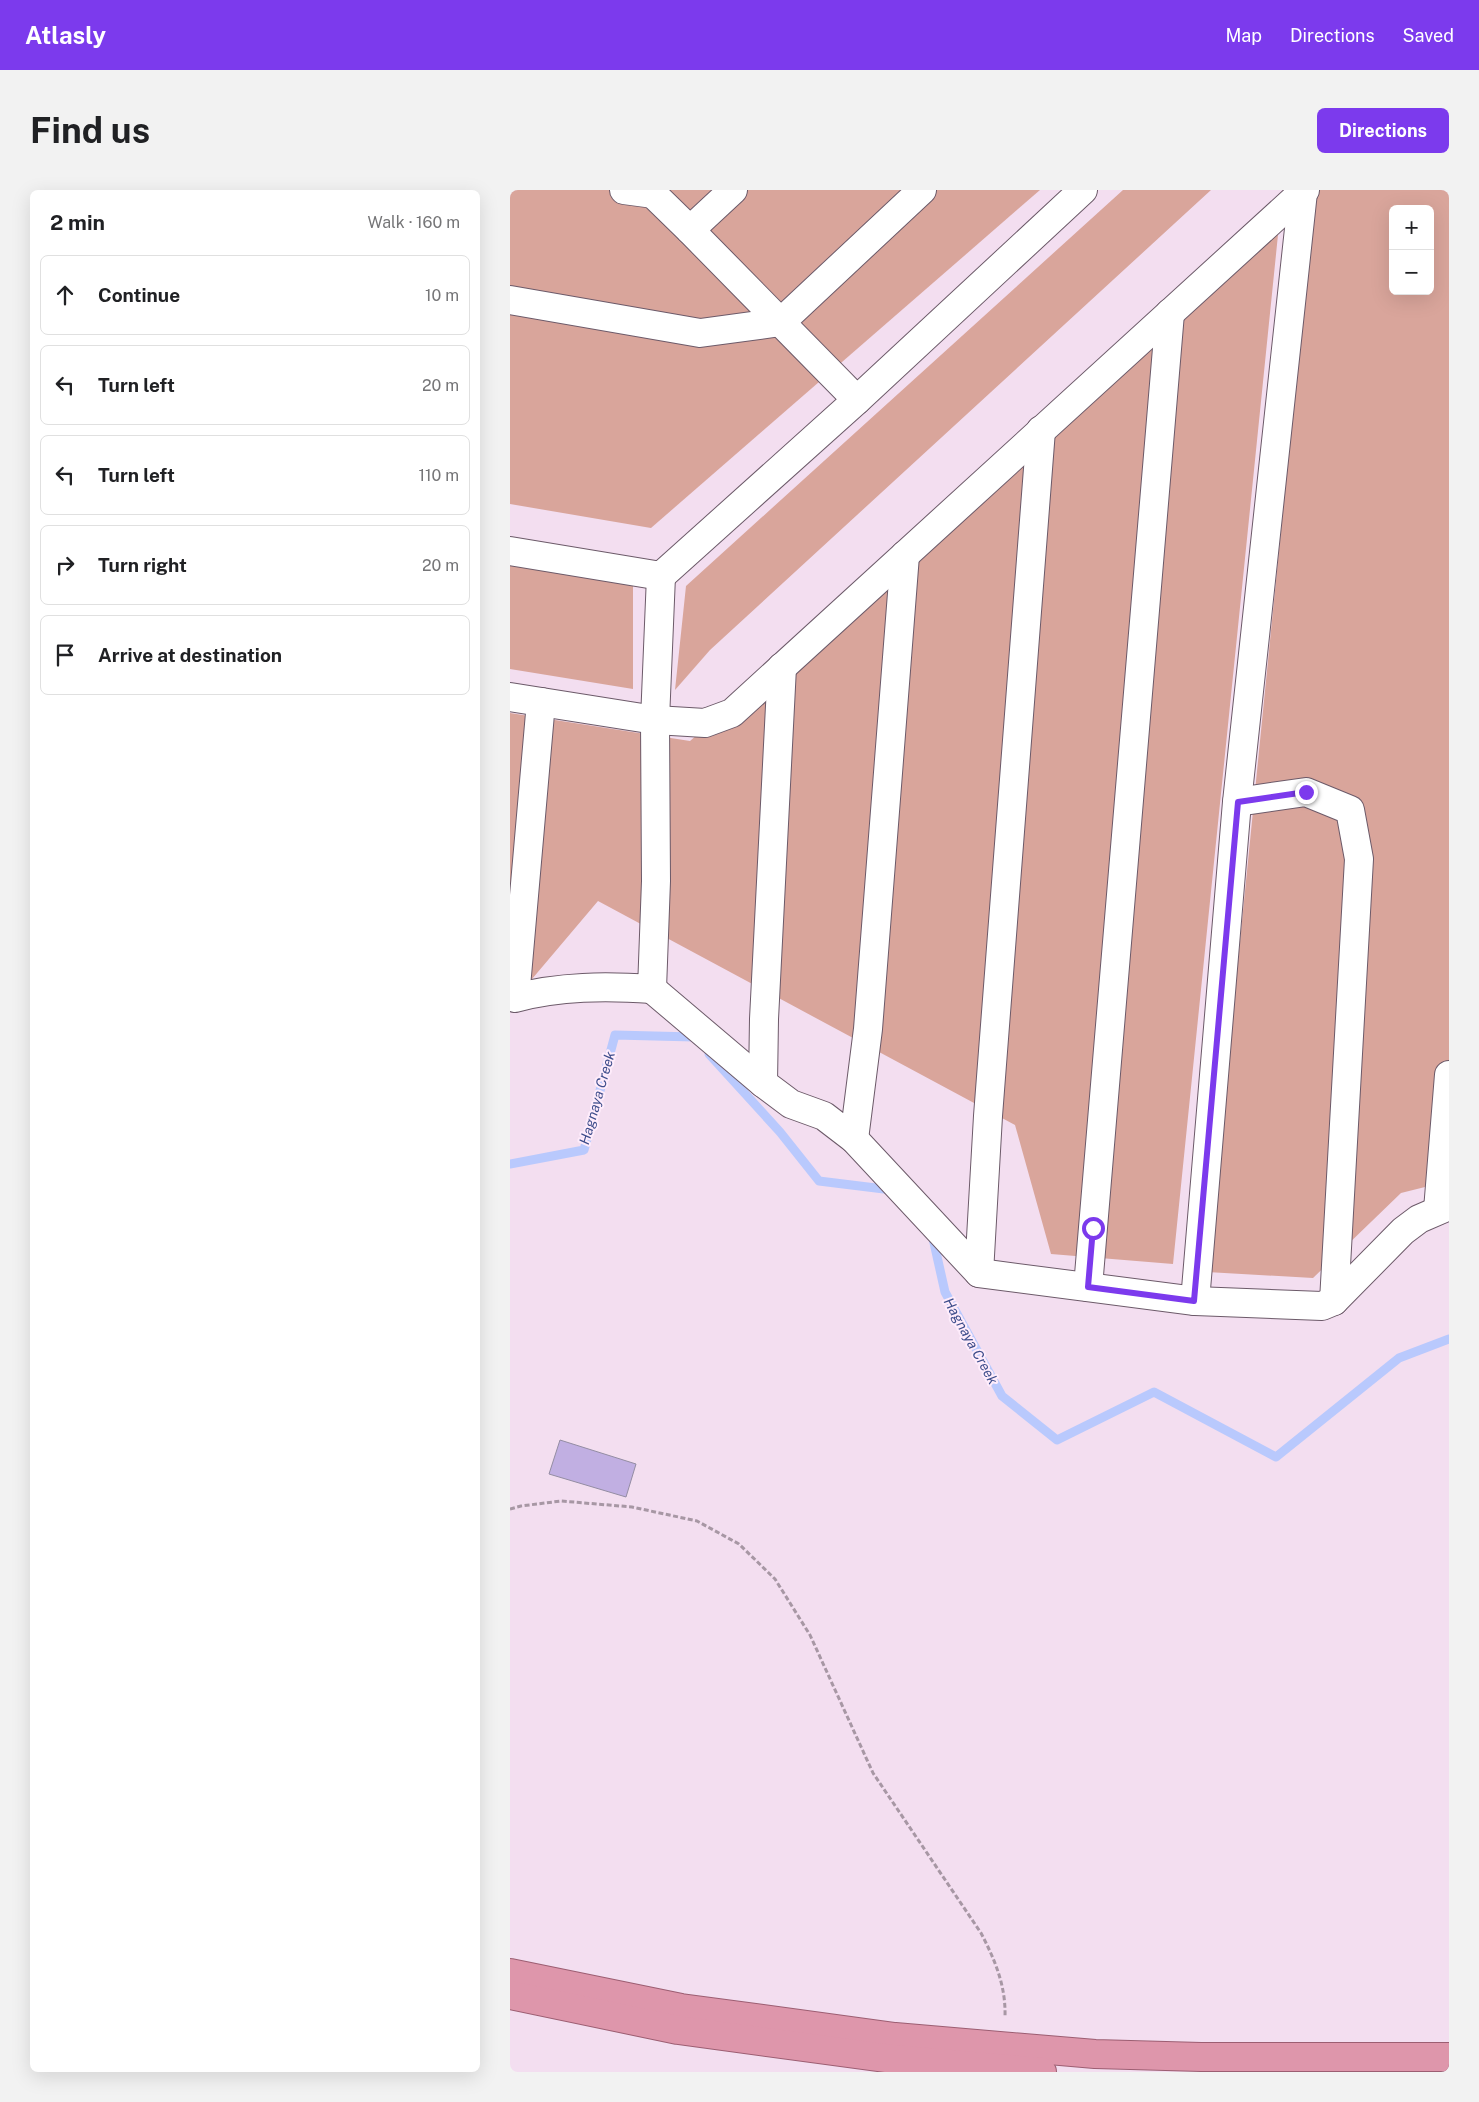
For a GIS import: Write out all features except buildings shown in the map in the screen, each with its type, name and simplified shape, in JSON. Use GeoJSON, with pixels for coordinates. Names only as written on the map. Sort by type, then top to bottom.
{"type":"FeatureCollection","features":[{"type":"Feature","properties":{"kind":"highway"},"geometry":{"type":"LineString","coordinates":[[510,1973],[681,2008],[895,2037],[1003,2047],[1095,2054],[1172,2056],[1449,2057]]}},
{"type":"Feature","properties":{"kind":"highway"},"geometry":{"type":"LineString","coordinates":[[510,1995],[678,2030],[892,2059],[1042,2072]]}},
{"type":"Feature","properties":{"kind":"street"},"geometry":{"type":"LineString","coordinates":[[624,190],[651,192],[857,400]]}},
{"type":"Feature","properties":{"kind":"street"},"geometry":{"type":"LineString","coordinates":[[690,230],[733,190]]}},
{"type":"Feature","properties":{"kind":"street"},"geometry":{"type":"LineString","coordinates":[[510,300],[700,333],[780,322],[922,190]]}},
{"type":"Feature","properties":{"kind":"street"},"geometry":{"type":"LineString","coordinates":[[652,989],[656,881],[655,720],[661,576],[857,400],[1083,190]]}},
{"type":"Feature","properties":{"kind":"street"},"geometry":{"type":"LineString","coordinates":[[510,697],[655,720],[705,723],[732,713],[1304,191]]}},
{"type":"Feature","properties":{"kind":"street"},"geometry":{"type":"LineString","coordinates":[[1194,1301],[1238,802],[1304,191]]}},
{"type":"Feature","properties":{"kind":"street"},"geometry":{"type":"LineString","coordinates":[[1088,1287],[1170,313]]}},
{"type":"Feature","properties":{"kind":"street"},"geometry":{"type":"LineString","coordinates":[[979,1273],[988,1116],[1041,430]]}},
{"type":"Feature","properties":{"kind":"street"},"geometry":{"type":"LineString","coordinates":[[510,551],[661,576]]}},
{"type":"Feature","properties":{"kind":"street"},"geometry":{"type":"LineString","coordinates":[[854,1139],[868,1029],[905,555]]}},
{"type":"Feature","properties":{"kind":"street"},"geometry":{"type":"LineString","coordinates":[[763,1083],[764,1018],[782,667]]}},
{"type":"Feature","properties":{"kind":"street"},"geometry":{"type":"LineString","coordinates":[[541,702],[513,999],[538,992],[604,986],[652,989],[763,1083],[791,1104],[824,1116],[854,1139],[979,1273],[1194,1301],[1310,1307],[1322,1306],[1334,1301],[1403,1231],[1419,1218],[1444,1208],[1449,1074]]}},
{"type":"Feature","properties":{"kind":"street"},"geometry":{"type":"LineString","coordinates":[[1238,802],[1306,792],[1350,810],[1359,859],[1334,1301]]}},
{"type":"Feature","properties":{"kind":"path"},"geometry":{"type":"LineString","coordinates":[[510,1509],[561,1501],[632,1507],[697,1521],[739,1544],[775,1579],[810,1636],[873,1772],[981,1934],[994,1959],[1002,1985],[1005,2013],[1003,2047]]}},
{"type":"Feature","properties":{"kind":"shaded area"},"geometry":{"type":"Polygon","coordinates":[[[510,190],[1040,190],[651,528],[510,504],[510,190]]]}},
{"type":"Feature","properties":{"kind":"shaded area"},"geometry":{"type":"Polygon","coordinates":[[[1123,190],[1211,190],[710,650],[675,690],[686,586],[1123,190]]]}},
{"type":"Feature","properties":{"kind":"shaded area"},"geometry":{"type":"Polygon","coordinates":[[[1315,190],[1449,190],[1449,1181],[1401,1193],[1313,1278],[1207,1272],[1315,190]]]}},
{"type":"Feature","properties":{"kind":"shaded area"},"geometry":{"type":"Polygon","coordinates":[[[1279,225],[1173,1264],[1051,1254],[1015,1125],[598,901],[510,1005],[510,713],[690,741],[1279,225]]]}},
{"type":"Feature","properties":{"kind":"shaded area"},"geometry":{"type":"Polygon","coordinates":[[[510,563],[633,584],[633,689],[510,669],[510,563]]]}},
{"type":"Feature","properties":{"kind":"waterway","name":"Hagnaya Creek"},"geometry":{"type":"LineString","coordinates":[[510,1164],[584,1150],[615,1035],[694,1037],[697,1040]]}},
{"type":"Feature","properties":{"kind":"waterway","name":"Hagnaya Creek"},"geometry":{"type":"LineString","coordinates":[[709,1054],[780,1132],[819,1181],[892,1190]]}},
{"type":"Feature","properties":{"kind":"waterway","name":"Hagnaya Creek"},"geometry":{"type":"LineString","coordinates":[[932,1234],[945,1292],[1002,1396],[1057,1440],[1154,1392],[1276,1457],[1399,1358],[1449,1339]]}},
{"type":"Feature","properties":{"kind":"route"},"geometry":{"type":"LineString","coordinates":[[1093,1228],[1088,1287],[1194,1301],[1238,802],[1306,792]]}}]}
